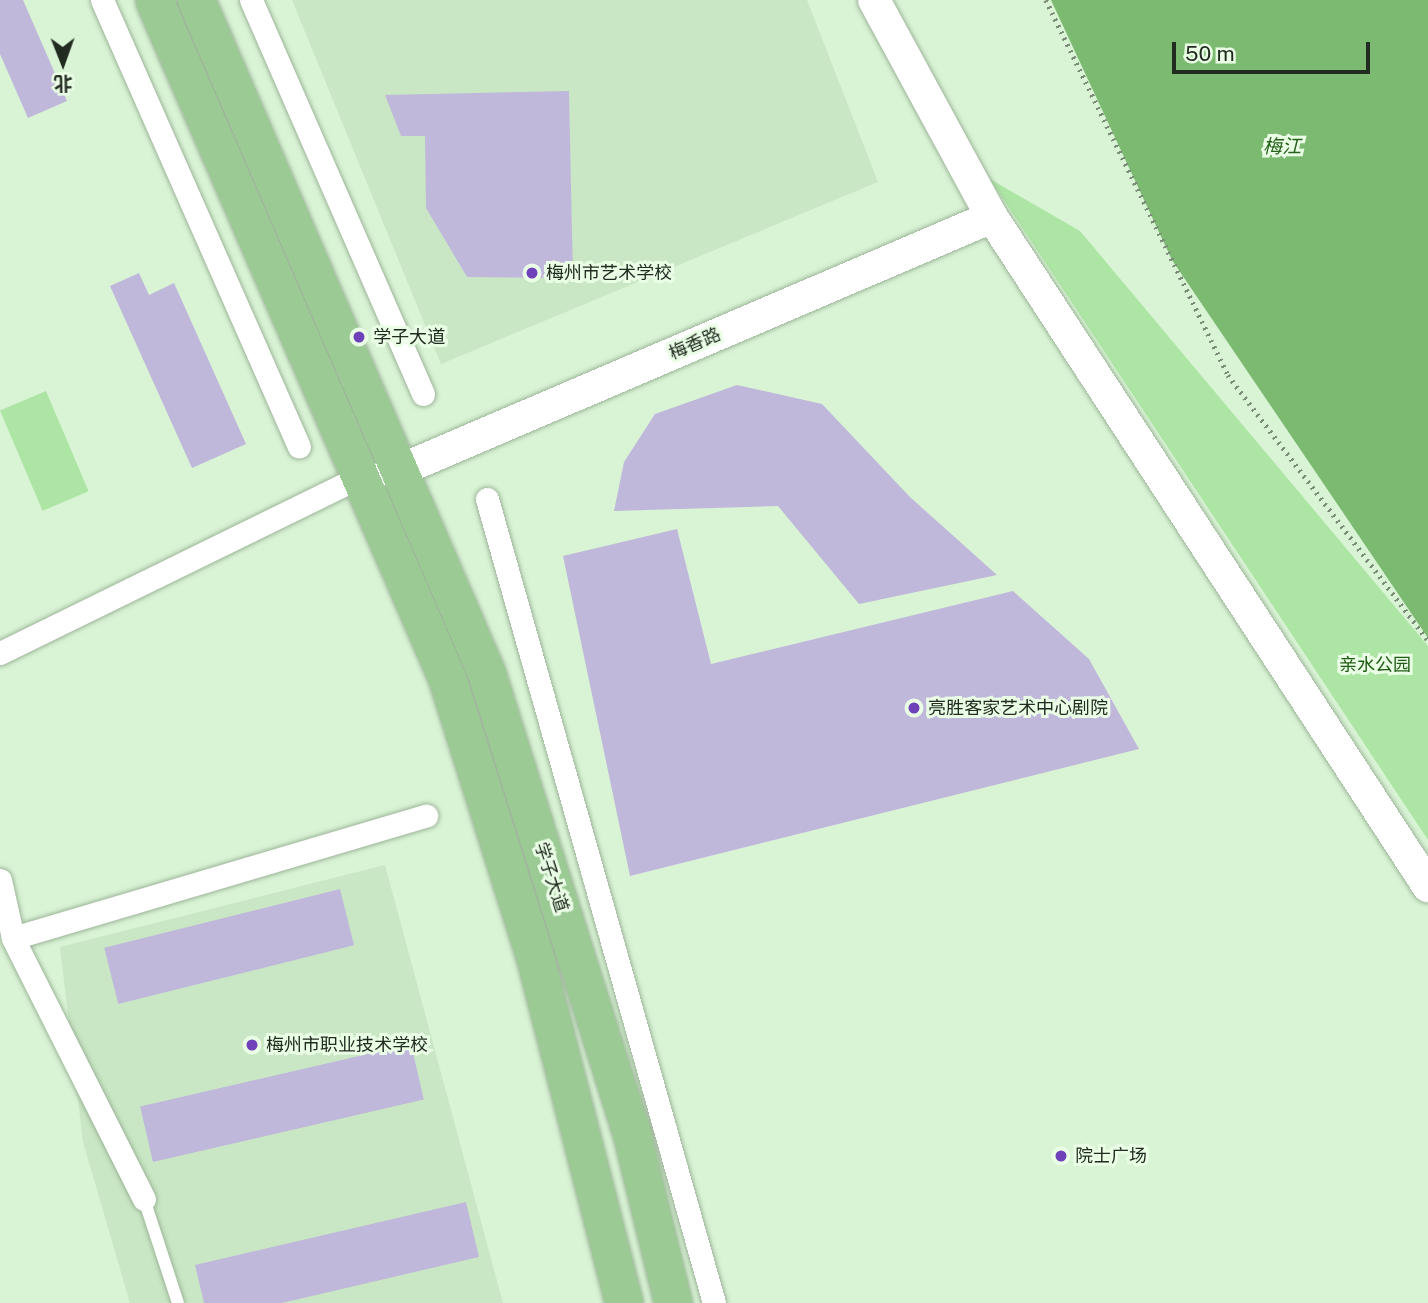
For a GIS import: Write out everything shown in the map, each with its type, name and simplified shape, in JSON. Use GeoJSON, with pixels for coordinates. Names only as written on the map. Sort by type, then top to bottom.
{"type":"FeatureCollection","features":[{"type":"Feature","properties":{"kind":"main road"},"geometry":{"type":"LineString","coordinates":[[155,0],[447,678],[535,957],[624,1303]]}},
{"type":"Feature","properties":{"kind":"main road","name":"学子大道"},"geometry":{"type":"LineString","coordinates":[[196,0],[486,672],[631,1132],[673,1303]]}},
{"type":"Feature","properties":{"kind":"main road"},"geometry":{"type":"LineString","coordinates":[[874,0],[992,217],[1428,886]]}},
{"type":"Feature","properties":{"kind":"main road","name":"梅香路"},"geometry":{"type":"LineString","coordinates":[[398,471],[992,217]]}},
{"type":"Feature","properties":{"kind":"street"},"geometry":{"type":"LineString","coordinates":[[102,0],[299,446]]}},
{"type":"Feature","properties":{"kind":"street"},"geometry":{"type":"LineString","coordinates":[[251,0],[423,394]]}},
{"type":"Feature","properties":{"kind":"street"},"geometry":{"type":"LineString","coordinates":[[0,653],[360,477],[398,471]]}},
{"type":"Feature","properties":{"kind":"street"},"geometry":{"type":"LineString","coordinates":[[487,499],[713,1303]]}},
{"type":"Feature","properties":{"kind":"street"},"geometry":{"type":"LineString","coordinates":[[13,938],[426,816]]}},
{"type":"Feature","properties":{"kind":"street"},"geometry":{"type":"LineString","coordinates":[[0,880],[13,938],[144,1199]]}},
{"type":"Feature","properties":{"kind":"lane"},"geometry":{"type":"LineString","coordinates":[[144,1199],[178,1303]]}},
{"type":"Feature","properties":{"kind":"path"},"geometry":{"type":"LineString","coordinates":[[1046,0],[1228,375],[1428,640]]}},
{"type":"Feature","properties":{"kind":"shaded area","name":"梅州市艺术学校"},"geometry":{"type":"Polygon","coordinates":[[[292,0],[807,0],[878,182],[441,364],[292,0]]]}},
{"type":"Feature","properties":{"kind":"shaded area","name":"梅州市职业技术学校"},"geometry":{"type":"Polygon","coordinates":[[[385,865],[503,1303],[130,1303],[83,1142],[60,947],[385,865]]]}},
{"type":"Feature","properties":{"kind":"green space","name":"亲水公园"},"geometry":{"type":"Polygon","coordinates":[[[990,179],[1080,231],[1428,646],[1428,840],[990,179]]]}},
{"type":"Feature","properties":{"kind":"green space"},"geometry":{"type":"Polygon","coordinates":[[[46,391],[89,491],[43,511],[0,411],[46,391]]]}},
{"type":"Feature","properties":{"kind":"water","name":"梅江"},"geometry":{"type":"Polygon","coordinates":[[[1051,0],[1428,0],[1428,638],[1172,260],[1051,0]]]}},
{"type":"Feature","properties":{"kind":"building"},"geometry":{"type":"Polygon","coordinates":[[[0,0],[23,0],[67,101],[28,118],[0,54],[0,0]]]}},
{"type":"Feature","properties":{"kind":"building"},"geometry":{"type":"Polygon","coordinates":[[[569,91],[573,278],[467,277],[426,208],[425,136],[401,136],[385,95],[569,91]]]}},
{"type":"Feature","properties":{"kind":"building"},"geometry":{"type":"Polygon","coordinates":[[[139,273],[149,295],[174,283],[246,444],[192,468],[110,286],[139,273]]]}},
{"type":"Feature","properties":{"kind":"building"},"geometry":{"type":"Polygon","coordinates":[[[737,385],[822,404],[910,497],[997,575],[859,604],[778,506],[614,511],[624,462],[655,414],[737,385]]]}},
{"type":"Feature","properties":{"kind":"building"},"geometry":{"type":"Polygon","coordinates":[[[677,529],[711,664],[1013,591],[1089,659],[1139,749],[630,876],[563,556],[677,529]]]}},
{"type":"Feature","properties":{"kind":"building"},"geometry":{"type":"Polygon","coordinates":[[[340,889],[354,945],[118,1004],[104,948],[340,889]]]}},
{"type":"Feature","properties":{"kind":"building"},"geometry":{"type":"Polygon","coordinates":[[[411,1044],[424,1100],[153,1162],[140,1107],[411,1044]]]}},
{"type":"Feature","properties":{"kind":"building"},"geometry":{"type":"Polygon","coordinates":[[[466,1202],[479,1257],[282,1303],[204,1303],[195,1265],[466,1202]]]}},
{"type":"Feature","properties":{"kind":"place","name":"梅州市艺术学校"},"geometry":{"type":"Point","coordinates":[532,273]}},
{"type":"Feature","properties":{"kind":"place","name":"学子大道"},"geometry":{"type":"Point","coordinates":[359,337]}},
{"type":"Feature","properties":{"kind":"place","name":"亮胜客家艺术中心剧院"},"geometry":{"type":"Point","coordinates":[914,708]}},
{"type":"Feature","properties":{"kind":"place","name":"梅州市职业技术学校"},"geometry":{"type":"Point","coordinates":[252,1045]}},
{"type":"Feature","properties":{"kind":"place","name":"院士广场"},"geometry":{"type":"Point","coordinates":[1061,1156]}}]}
